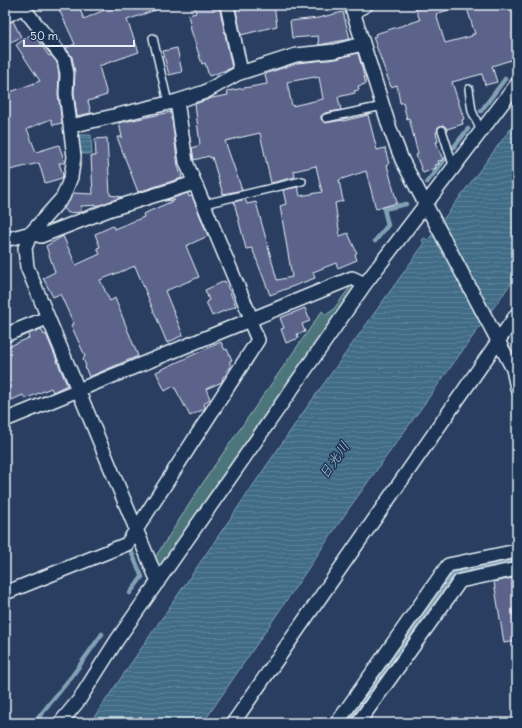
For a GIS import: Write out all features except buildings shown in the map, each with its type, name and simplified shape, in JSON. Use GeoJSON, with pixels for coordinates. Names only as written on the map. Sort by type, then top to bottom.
{"type":"FeatureCollection","features":[{"type":"Feature","properties":{"kind":"street"},"geometry":{"type":"LineString","coordinates":[[227,5],[241,72]]}},
{"type":"Feature","properties":{"kind":"street"},"geometry":{"type":"LineString","coordinates":[[366,5],[352,8],[362,44],[402,160],[497,339],[515,368],[517,388]]}},
{"type":"Feature","properties":{"kind":"street"},"geometry":{"type":"LineString","coordinates":[[16,7],[64,59],[67,74],[66,93],[74,156],[71,177],[63,197],[31,233],[25,248],[27,267],[158,582]]}},
{"type":"Feature","properties":{"kind":"street"},"geometry":{"type":"LineString","coordinates":[[71,126],[173,102],[205,92],[241,72],[296,55],[335,51],[362,44]]}},
{"type":"Feature","properties":{"kind":"street"},"geometry":{"type":"LineString","coordinates":[[60,723],[79,700],[158,582],[365,284],[427,209],[454,168],[517,84]]}},
{"type":"Feature","properties":{"kind":"street"},"geometry":{"type":"LineString","coordinates":[[5,593],[126,544],[258,340],[186,162],[173,102]]}},
{"type":"Feature","properties":{"kind":"street"},"geometry":{"type":"LineString","coordinates":[[5,240],[31,233],[41,236],[111,209],[194,183]]}},
{"type":"Feature","properties":{"kind":"street"},"geometry":{"type":"LineString","coordinates":[[5,420],[250,318],[352,278],[365,284]]}},
{"type":"Feature","properties":{"kind":"street"},"geometry":{"type":"LineString","coordinates":[[233,723],[497,339],[517,314]]}},
{"type":"Feature","properties":{"kind":"street"},"geometry":{"type":"LineString","coordinates":[[5,335],[47,318]]}},
{"type":"Feature","properties":{"kind":"street"},"geometry":{"type":"LineString","coordinates":[[337,723],[448,565],[517,551]]}},
{"type":"Feature","properties":{"kind":"street"},"geometry":{"type":"LineString","coordinates":[[358,723],[460,581],[517,569]]}},
{"type":"Feature","properties":{"kind":"lane"},"geometry":{"type":"LineString","coordinates":[[153,38],[173,102]]}},
{"type":"Feature","properties":{"kind":"lane"},"geometry":{"type":"LineString","coordinates":[[469,88],[472,111],[481,131]]}},
{"type":"Feature","properties":{"kind":"lane"},"geometry":{"type":"LineString","coordinates":[[326,118],[383,106]]}},
{"type":"Feature","properties":{"kind":"lane"},"geometry":{"type":"LineString","coordinates":[[442,130],[454,168]]}},
{"type":"Feature","properties":{"kind":"lane"},"geometry":{"type":"LineString","coordinates":[[204,204],[302,181]]}},
{"type":"Feature","properties":{"kind":"green space"},"geometry":{"type":"Polygon","coordinates":[[[351,286],[354,287],[350,299],[160,568],[153,565],[154,559],[210,472],[322,311],[326,315],[333,310],[351,286]]]}},
{"type":"Feature","properties":{"kind":"water","name":"日光川"},"geometry":{"type":"Polygon","coordinates":[[[517,120],[517,275],[350,507],[203,723],[90,723],[302,414],[424,244],[422,240],[424,238],[428,240],[517,120]]]}},
{"type":"Feature","properties":{"kind":"water"},"geometry":{"type":"Polygon","coordinates":[[[78,135],[91,135],[92,154],[80,154],[78,135]]]}},
{"type":"Feature","properties":{"kind":"waterway"},"geometry":{"type":"LineString","coordinates":[[481,111],[505,79]]}},
{"type":"Feature","properties":{"kind":"waterway"},"geometry":{"type":"LineString","coordinates":[[454,147],[468,129]]}},
{"type":"Feature","properties":{"kind":"waterway"},"geometry":{"type":"LineString","coordinates":[[427,182],[445,159]]}},
{"type":"Feature","properties":{"kind":"waterway"},"geometry":{"type":"LineString","coordinates":[[375,241],[388,225],[384,209],[406,204]]}},
{"type":"Feature","properties":{"kind":"waterway"},"geometry":{"type":"LineString","coordinates":[[130,593],[142,577],[131,551]]}},
{"type":"Feature","properties":{"kind":"waterway"},"geometry":{"type":"LineString","coordinates":[[347,723],[454,572],[517,559]]}},
{"type":"Feature","properties":{"kind":"waterway"},"geometry":{"type":"LineString","coordinates":[[34,723],[72,676],[102,634]]}}]}
